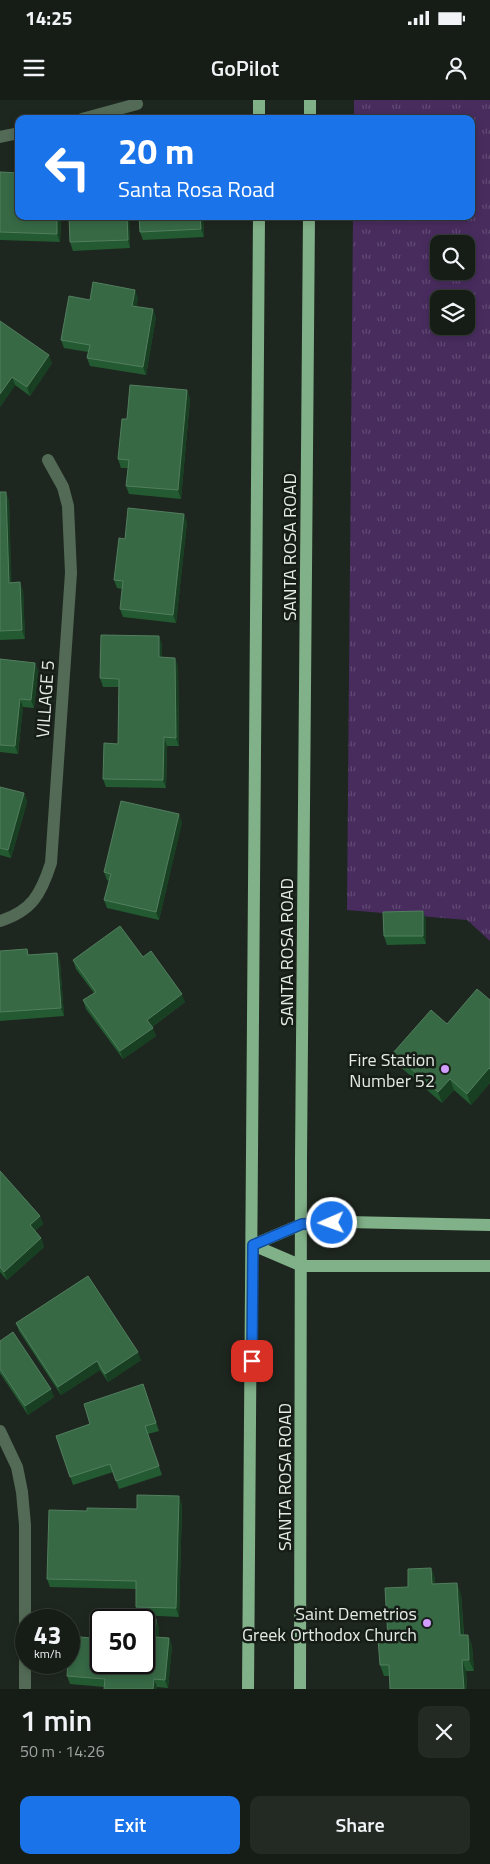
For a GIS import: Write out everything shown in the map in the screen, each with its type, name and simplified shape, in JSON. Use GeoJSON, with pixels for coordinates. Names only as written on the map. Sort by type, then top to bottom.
{"type":"FeatureCollection","features":[{"type":"Feature","properties":{"kind":"main road"},"geometry":{"type":"LineString","coordinates":[[259,100],[259,115]]}},
{"type":"Feature","properties":{"kind":"main road"},"geometry":{"type":"LineString","coordinates":[[310,100],[310,115]]}},
{"type":"Feature","properties":{"kind":"main road","name":"SANTA ROSA ROAD"},"geometry":{"type":"LineString","coordinates":[[248,1689],[253,1245],[259,220]]}},
{"type":"Feature","properties":{"kind":"main road","name":"SANTA ROSA ROAD"},"geometry":{"type":"LineString","coordinates":[[300,1689],[309,220]]}},
{"type":"Feature","properties":{"kind":"main road"},"geometry":{"type":"LineString","coordinates":[[253,1245],[302,1224],[346,1222],[490,1225]]}},
{"type":"Feature","properties":{"kind":"main road"},"geometry":{"type":"LineString","coordinates":[[253,1245],[302,1266],[490,1266]]}},
{"type":"Feature","properties":{"kind":"street"},"geometry":{"type":"LineString","coordinates":[[97,115],[137,104]]}},
{"type":"Feature","properties":{"kind":"street"},"geometry":{"type":"LineString","coordinates":[[0,137],[15,134]]}},
{"type":"Feature","properties":{"kind":"street","name":"VILLAGE 5"},"geometry":{"type":"LineString","coordinates":[[0,921],[16,916],[30,906],[44,886],[51,863],[71,573],[68,506],[63,487],[48,460]]}},
{"type":"Feature","properties":{"kind":"street"},"geometry":{"type":"LineString","coordinates":[[0,1431],[3,1445],[18,1475],[25,1526],[26,1689]]}},
{"type":"Feature","properties":{"kind":"green space"},"geometry":{"type":"Polygon","coordinates":[[[354,100],[490,100],[490,941],[467,920],[347,910],[353,220],[475,220],[475,115],[354,115],[354,100]]]}},
{"type":"Feature","properties":{"kind":"building"},"geometry":{"type":"Polygon","coordinates":[[[0,172],[15,173],[15,220],[57,220],[57,234],[0,232],[0,172]]]}},
{"type":"Feature","properties":{"kind":"building"},"geometry":{"type":"Polygon","coordinates":[[[69,220],[127,220],[128,240],[70,242],[69,220]]]}},
{"type":"Feature","properties":{"kind":"building"},"geometry":{"type":"Polygon","coordinates":[[[139,220],[200,220],[201,229],[140,232],[139,220]]]}},
{"type":"Feature","properties":{"kind":"building"},"geometry":{"type":"Polygon","coordinates":[[[93,282],[135,290],[132,306],[153,309],[143,367],[87,358],[90,345],[61,340],[69,296],[90,300],[93,282]]]}},
{"type":"Feature","properties":{"kind":"building"},"geometry":{"type":"Polygon","coordinates":[[[0,321],[49,355],[27,387],[12,377],[0,394],[0,321]]]}},
{"type":"Feature","properties":{"kind":"building"},"geometry":{"type":"Polygon","coordinates":[[[130,385],[187,390],[178,490],[126,486],[129,460],[118,459],[122,419],[127,419],[130,385]]]}},
{"type":"Feature","properties":{"kind":"building"},"geometry":{"type":"Polygon","coordinates":[[[0,492],[6,492],[9,583],[20,582],[22,630],[0,631],[0,492]]]}},
{"type":"Feature","properties":{"kind":"building"},"geometry":{"type":"Polygon","coordinates":[[[128,508],[184,514],[173,615],[120,609],[123,581],[114,580],[119,538],[125,539],[128,508]]]}},
{"type":"Feature","properties":{"kind":"building"},"geometry":{"type":"Polygon","coordinates":[[[101,635],[159,636],[159,657],[175,658],[176,738],[164,737],[163,780],[103,779],[104,743],[118,744],[119,679],[100,678],[101,635]]]}},
{"type":"Feature","properties":{"kind":"building"},"geometry":{"type":"Polygon","coordinates":[[[0,659],[35,663],[31,700],[20,699],[15,746],[0,745],[0,659]]]}},
{"type":"Feature","properties":{"kind":"building"},"geometry":{"type":"Polygon","coordinates":[[[0,787],[24,793],[8,850],[0,848],[0,787]]]}},
{"type":"Feature","properties":{"kind":"building"},"geometry":{"type":"Polygon","coordinates":[[[121,801],[179,814],[156,912],[104,900],[111,874],[104,872],[121,801]]]}},
{"type":"Feature","properties":{"kind":"building"},"geometry":{"type":"Polygon","coordinates":[[[423,911],[423,936],[384,936],[383,912],[423,911]]]}},
{"type":"Feature","properties":{"kind":"building"},"geometry":{"type":"Polygon","coordinates":[[[120,926],[143,957],[151,951],[182,994],[147,1020],[153,1028],[120,1051],[83,1000],[96,992],[73,960],[120,926]]]}},
{"type":"Feature","properties":{"kind":"building"},"geometry":{"type":"Polygon","coordinates":[[[27,949],[28,955],[57,953],[61,1008],[0,1012],[0,951],[27,949]]]}},
{"type":"Feature","properties":{"kind":"building"},"geometry":{"type":"Polygon","coordinates":[[[477,989],[490,1000],[490,1069],[467,1094],[450,1079],[438,1092],[393,1053],[431,1010],[447,1024],[477,989]]]}},
{"type":"Feature","properties":{"kind":"building"},"geometry":{"type":"Polygon","coordinates":[[[0,1171],[40,1216],[30,1225],[41,1238],[4,1272],[0,1267],[0,1171]]]}},
{"type":"Feature","properties":{"kind":"building"},"geometry":{"type":"Polygon","coordinates":[[[88,1276],[138,1352],[105,1374],[97,1361],[58,1387],[16,1323],[88,1276]]]}},
{"type":"Feature","properties":{"kind":"building"},"geometry":{"type":"Polygon","coordinates":[[[13,1332],[51,1389],[25,1406],[0,1369],[0,1341],[13,1332]]]}},
{"type":"Feature","properties":{"kind":"building"},"geometry":{"type":"Polygon","coordinates":[[[143,1384],[156,1423],[145,1426],[159,1466],[116,1481],[110,1464],[70,1477],[56,1436],[90,1424],[84,1404],[143,1384]]]}},
{"type":"Feature","properties":{"kind":"building"},"geometry":{"type":"Polygon","coordinates":[[[137,1495],[179,1496],[176,1608],[136,1607],[136,1581],[47,1579],[49,1510],[87,1511],[87,1508],[137,1509],[137,1495]]]}},
{"type":"Feature","properties":{"kind":"building","name":"Saint Demetrios Greek Orthodox Church"},"geometry":{"type":"Polygon","coordinates":[[[431,1568],[432,1584],[457,1583],[460,1635],[468,1635],[469,1660],[462,1660],[464,1689],[390,1689],[389,1665],[380,1665],[378,1639],[388,1639],[385,1588],[408,1587],[408,1569],[431,1568]]]}},
{"type":"Feature","properties":{"kind":"building"},"geometry":{"type":"Polygon","coordinates":[[[80,1637],[90,1638],[90,1674],[155,1674],[155,1637],[169,1638],[165,1680],[154,1679],[153,1689],[104,1689],[105,1679],[67,1676],[67,1674],[80,1674],[80,1637]]]}},
{"type":"Feature","properties":{"kind":"place","name":"Fire Station Number 52"},"geometry":{"type":"Point","coordinates":[445,1069]}},
{"type":"Feature","properties":{"kind":"place","name":"Saint Demetrios Greek Orthodox Church"},"geometry":{"type":"Point","coordinates":[427,1623]}},
{"type":"Feature","properties":{"kind":"route"},"geometry":{"type":"LineString","coordinates":[[252,1361],[253,1245],[302,1224],[332,1223]]}}]}
